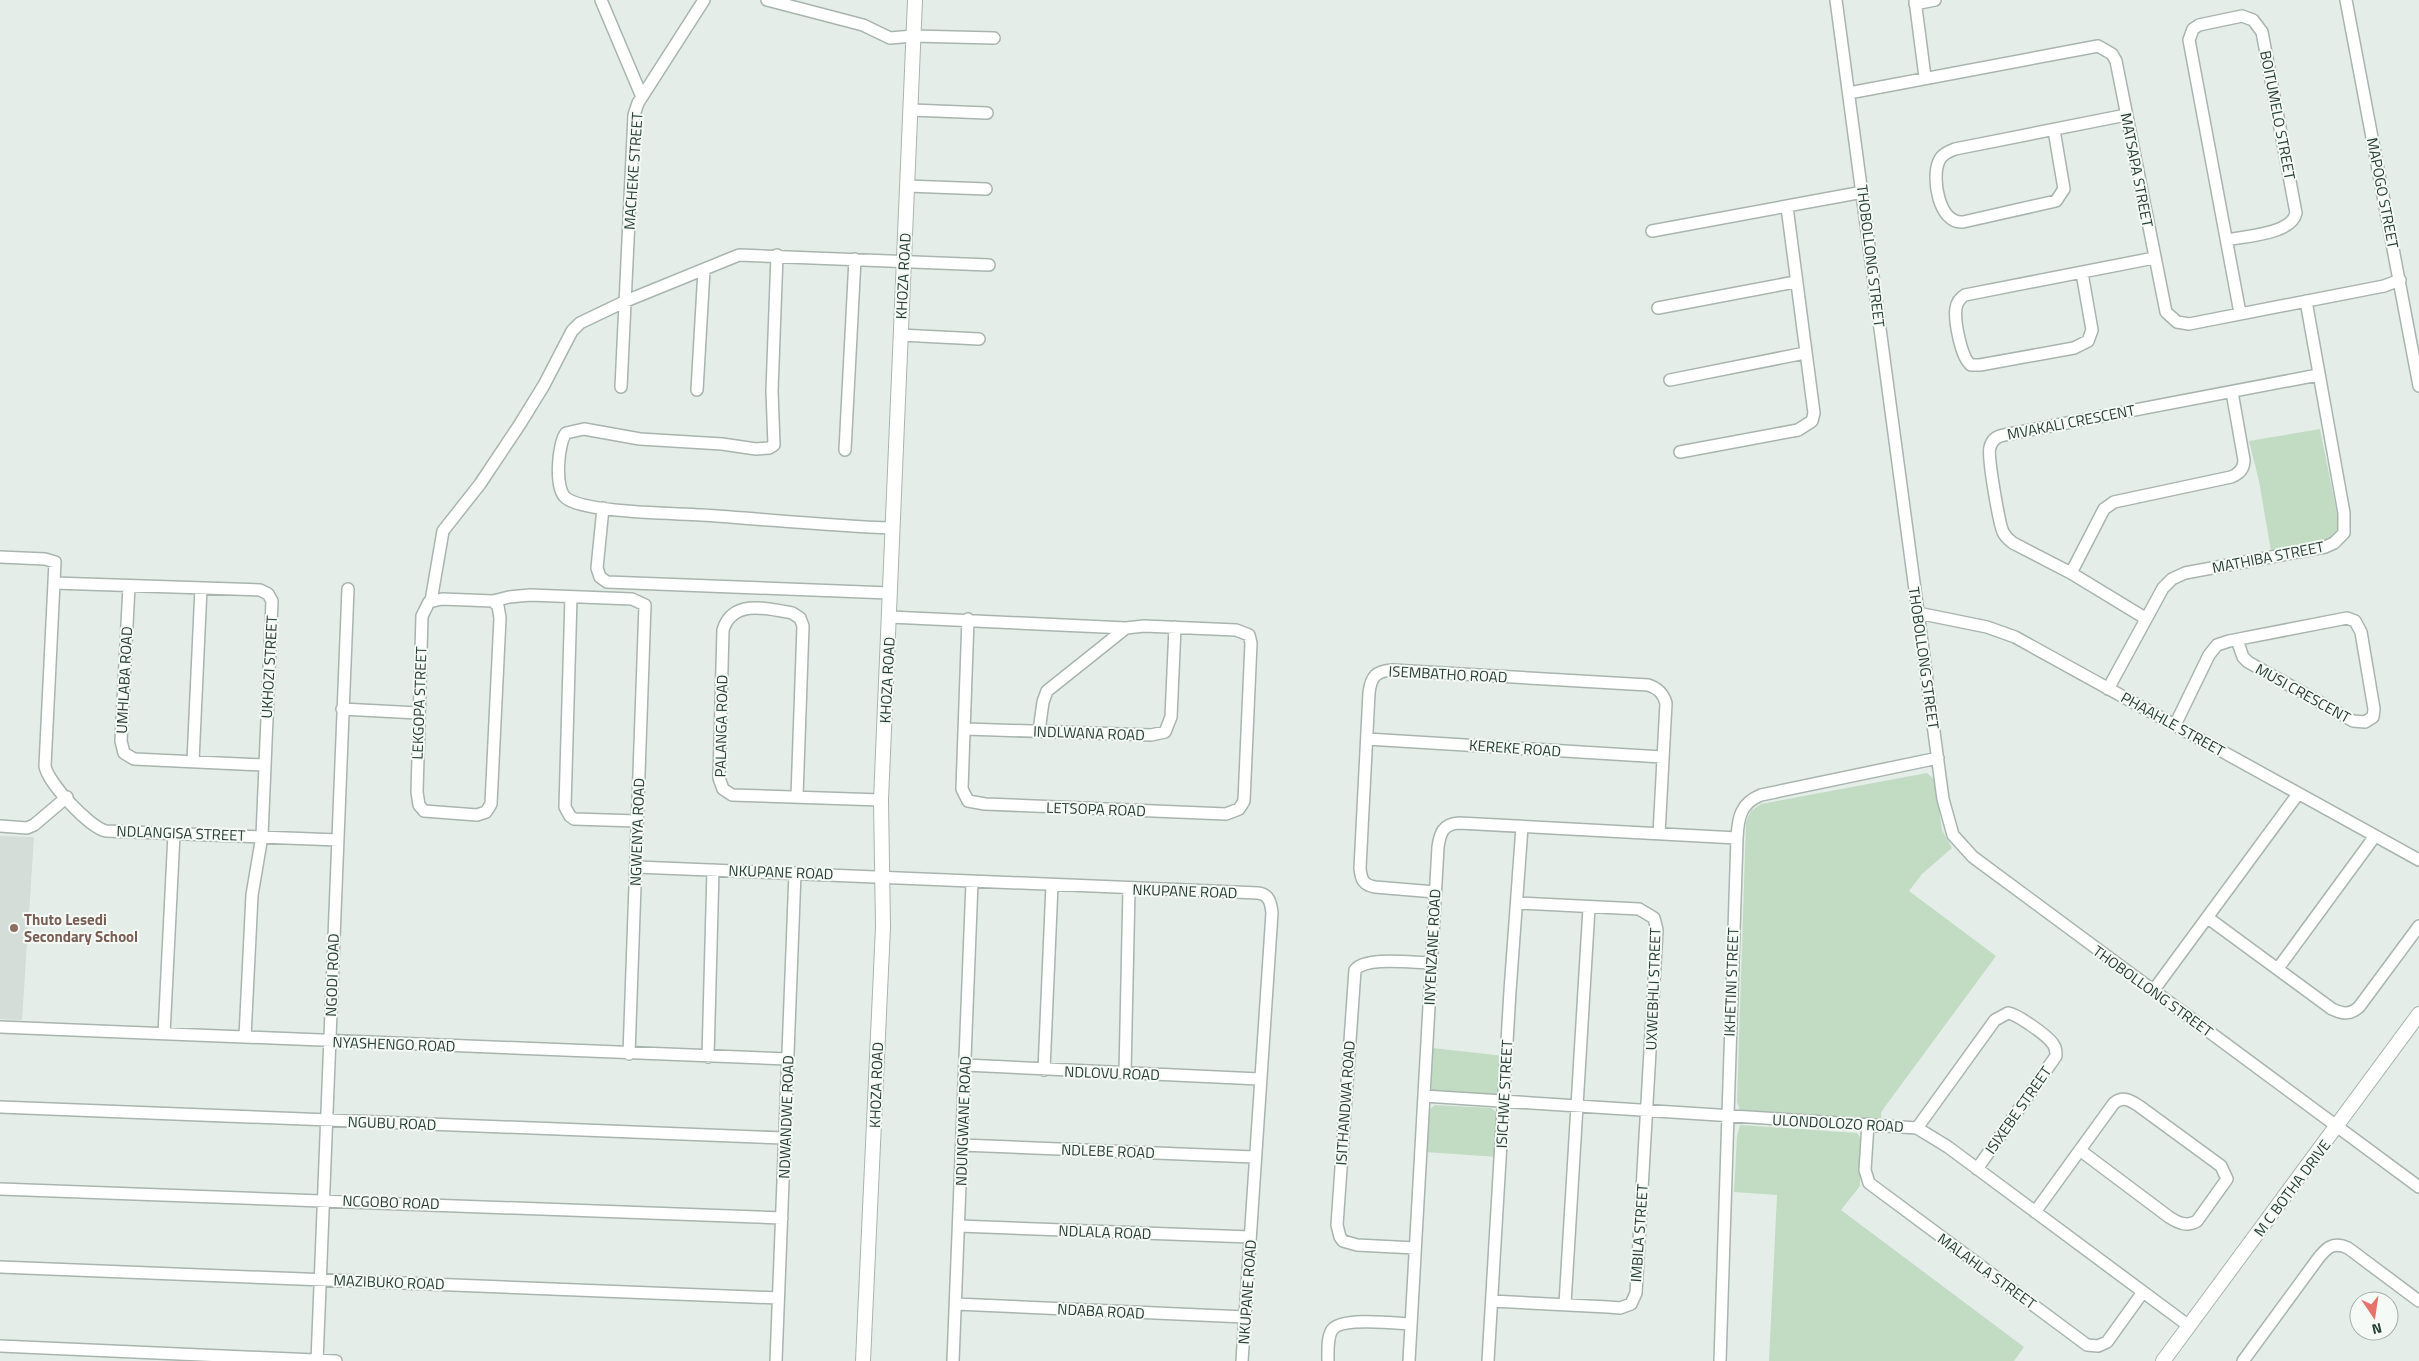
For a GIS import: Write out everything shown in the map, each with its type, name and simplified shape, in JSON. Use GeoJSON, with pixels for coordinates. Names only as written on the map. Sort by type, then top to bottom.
{"type":"FeatureCollection","features":[{"type":"Feature","properties":{"kind":"street"},"geometry":{"type":"LineString","coordinates":[[601,0],[642,97]]}},
{"type":"Feature","properties":{"kind":"street","name":"MACHEKE STREET"},"geometry":{"type":"LineString","coordinates":[[621,387],[634,115],[642,97],[704,0]]}},
{"type":"Feature","properties":{"kind":"street"},"geometry":{"type":"LineString","coordinates":[[767,0],[863,25],[885,37],[994,38]]}},
{"type":"Feature","properties":{"kind":"street","name":"KHOZA ROAD"},"geometry":{"type":"LineString","coordinates":[[864,1361],[883,922],[881,800],[915,0]]}},
{"type":"Feature","properties":{"kind":"street","name":"THOBOLLONG STREET"},"geometry":{"type":"LineString","coordinates":[[1836,0],[1943,799],[1953,835],[1965,850],[2419,1187]]}},
{"type":"Feature","properties":{"kind":"street"},"geometry":{"type":"LineString","coordinates":[[1925,78],[1915,2],[1935,0]]}},
{"type":"Feature","properties":{"kind":"street","name":"MAPOGO STREET"},"geometry":{"type":"LineString","coordinates":[[2346,0],[2419,386]]}},
{"type":"Feature","properties":{"kind":"street","name":"BOITUMELO STREET"},"geometry":{"type":"LineString","coordinates":[[2248,17],[2258,25],[2262,32],[2295,218],[2284,229],[2227,240],[2190,44],[2191,33],[2199,25],[2227,18],[2248,17]]}},
{"type":"Feature","properties":{"kind":"street","name":"MATSAPA STREET"},"geometry":{"type":"LineString","coordinates":[[1849,93],[2098,46],[2112,54],[2116,61],[2154,258],[2166,312],[2171,319],[2189,324],[2384,286],[2400,280]]}},
{"type":"Feature","properties":{"kind":"street"},"geometry":{"type":"LineString","coordinates":[[910,110],[987,114]]}},
{"type":"Feature","properties":{"kind":"street"},"geometry":{"type":"LineString","coordinates":[[2054,130],[2064,189],[2061,197],[2050,203],[1957,222],[1944,213],[1937,170],[1942,157],[1955,149],[2126,115]]}},
{"type":"Feature","properties":{"kind":"street"},"geometry":{"type":"LineString","coordinates":[[908,186],[986,189]]}},
{"type":"Feature","properties":{"kind":"street"},"geometry":{"type":"LineString","coordinates":[[1652,231],[1863,192]]}},
{"type":"Feature","properties":{"kind":"street"},"geometry":{"type":"LineString","coordinates":[[1680,452],[1798,430],[1812,421],[1814,413],[1795,282],[1787,207]]}},
{"type":"Feature","properties":{"kind":"street"},"geometry":{"type":"LineString","coordinates":[[2227,240],[2240,313]]}},
{"type":"Feature","properties":{"kind":"street","name":"LEKGOPA STREET"},"geometry":{"type":"LineString","coordinates":[[493,601],[498,606],[500,618],[492,800],[488,810],[481,815],[427,812],[420,807],[416,788],[422,616],[431,601],[442,531],[475,490],[520,424],[544,385],[572,331],[588,319],[626,301],[739,256],[989,265]]}},
{"type":"Feature","properties":{"kind":"street"},"geometry":{"type":"LineString","coordinates":[[777,256],[773,382],[774,443],[769,448],[756,449],[722,444],[640,438],[584,430],[566,433],[562,443],[558,481],[563,496],[579,504],[603,508],[770,522],[892,528]]}},
{"type":"Feature","properties":{"kind":"street"},"geometry":{"type":"LineString","coordinates":[[2082,273],[2092,335],[2088,341],[2074,348],[1985,365],[1971,365],[1964,358],[1956,312],[1958,301],[1969,294],[2154,258]]}},
{"type":"Feature","properties":{"kind":"street"},"geometry":{"type":"LineString","coordinates":[[845,450],[855,259]]}},
{"type":"Feature","properties":{"kind":"street"},"geometry":{"type":"LineString","coordinates":[[697,390],[704,270]]}},
{"type":"Feature","properties":{"kind":"street"},"geometry":{"type":"LineString","coordinates":[[1658,308],[1795,282]]}},
{"type":"Feature","properties":{"kind":"street","name":"MATHIBA STREET"},"geometry":{"type":"LineString","coordinates":[[2108,689],[2163,588],[2176,576],[2325,547],[2334,543],[2344,533],[2344,513],[2306,301]]}},
{"type":"Feature","properties":{"kind":"street"},"geometry":{"type":"LineString","coordinates":[[900,335],[979,339]]}},
{"type":"Feature","properties":{"kind":"street"},"geometry":{"type":"LineString","coordinates":[[1670,380],[1805,353]]}},
{"type":"Feature","properties":{"kind":"street","name":"MVAKALI CRESCENT"},"geometry":{"type":"LineString","coordinates":[[2146,618],[2071,573],[2013,543],[2003,532],[1989,449],[1995,439],[2004,435],[2318,375]]}},
{"type":"Feature","properties":{"kind":"street"},"geometry":{"type":"LineString","coordinates":[[2071,573],[2104,510],[2114,502],[2225,478],[2239,472],[2244,466],[2244,460],[2232,392]]}},
{"type":"Feature","properties":{"kind":"street"},"geometry":{"type":"LineString","coordinates":[[603,508],[597,568],[600,577],[607,582],[889,593]]}},
{"type":"Feature","properties":{"kind":"street","name":"NDLANGISA STREET"},"geometry":{"type":"LineString","coordinates":[[0,557],[45,559],[55,562],[45,766],[49,778],[93,825],[101,830],[338,840]]}},
{"type":"Feature","properties":{"kind":"street","name":"UKHOZI STREET"},"geometry":{"type":"LineString","coordinates":[[54,582],[260,590],[268,594],[272,601],[263,765],[262,836],[252,894],[246,1037]]}},
{"type":"Feature","properties":{"kind":"street","name":"UMHLABA ROAD"},"geometry":{"type":"LineString","coordinates":[[129,586],[122,749],[127,756],[134,759],[263,765]]}},
{"type":"Feature","properties":{"kind":"street"},"geometry":{"type":"LineString","coordinates":[[193,761],[201,588]]}},
{"type":"Feature","properties":{"kind":"street","name":"NGODI ROAD"},"geometry":{"type":"LineString","coordinates":[[317,1361],[348,589]]}},
{"type":"Feature","properties":{"kind":"street"},"geometry":{"type":"LineString","coordinates":[[431,601],[442,599],[493,601],[516,596],[571,597],[565,807],[574,819],[637,821]]}},
{"type":"Feature","properties":{"kind":"street","name":"NGWENYA ROAD"},"geometry":{"type":"LineString","coordinates":[[571,597],[632,599],[643,603],[646,609],[628,1054]]}},
{"type":"Feature","properties":{"kind":"street","name":"PALANGA ROAD"},"geometry":{"type":"LineString","coordinates":[[797,796],[803,626],[800,618],[792,613],[747,609],[735,611],[730,615],[723,630],[720,785],[726,793],[732,795],[881,800]]}},
{"type":"Feature","properties":{"kind":"street","name":"PHAAHLE STREET"},"geometry":{"type":"LineString","coordinates":[[1918,613],[2005,633],[2419,860]]}},
{"type":"Feature","properties":{"kind":"street"},"geometry":{"type":"LineString","coordinates":[[890,617],[968,619],[1126,628],[1175,628]]}},
{"type":"Feature","properties":{"kind":"street","name":"MUSI CRESCENT"},"geometry":{"type":"LineString","coordinates":[[2175,725],[2213,649],[2221,643],[2337,619],[2351,618],[2359,627],[2363,638],[2374,709],[2372,718],[2362,723],[2353,721],[2261,670],[2243,657],[2237,640]]}},
{"type":"Feature","properties":{"kind":"street","name":"LETSOPA ROAD"},"geometry":{"type":"LineString","coordinates":[[968,619],[966,729],[962,789],[965,796],[971,802],[1213,813],[1235,811],[1244,801],[1251,644],[1249,635],[1245,632],[1175,628]]}},
{"type":"Feature","properties":{"kind":"street"},"geometry":{"type":"LineString","coordinates":[[1039,731],[1043,702],[1047,692],[1126,628]]}},
{"type":"Feature","properties":{"kind":"street","name":"INDLWANA ROAD"},"geometry":{"type":"LineString","coordinates":[[966,729],[1151,735],[1165,732],[1169,727],[1172,707],[1175,628]]}},
{"type":"Feature","properties":{"kind":"street","name":"ISEMBATHO ROAD"},"geometry":{"type":"LineString","coordinates":[[1435,892],[1368,886],[1362,880],[1360,868],[1371,678],[1374,674],[1386,670],[1648,685],[1658,689],[1666,703],[1659,834]]}},
{"type":"Feature","properties":{"kind":"street"},"geometry":{"type":"LineString","coordinates":[[342,709],[418,713]]}},
{"type":"Feature","properties":{"kind":"street","name":"KEREKE ROAD"},"geometry":{"type":"LineString","coordinates":[[1368,739],[1662,757]]}},
{"type":"Feature","properties":{"kind":"street","name":"IKHETINI STREET"},"geometry":{"type":"LineString","coordinates":[[1720,1361],[1736,838],[1740,812],[1746,803],[1761,794],[1938,758]]}},
{"type":"Feature","properties":{"kind":"street"},"geometry":{"type":"LineString","coordinates":[[2153,991],[2298,794]]}},
{"type":"Feature","properties":{"kind":"street"},"geometry":{"type":"LineString","coordinates":[[0,826],[27,828],[34,825],[67,798]]}},
{"type":"Feature","properties":{"kind":"street","name":"INYENZANE ROAD"},"geometry":{"type":"LineString","coordinates":[[1409,1361],[1435,892],[1439,838],[1445,827],[1458,823],[1736,838]]}},
{"type":"Feature","properties":{"kind":"street","name":"ISICHWE STREET"},"geometry":{"type":"LineString","coordinates":[[1488,1361],[1522,827]]}},
{"type":"Feature","properties":{"kind":"street"},"geometry":{"type":"LineString","coordinates":[[164,1034],[174,834]]}},
{"type":"Feature","properties":{"kind":"street"},"geometry":{"type":"LineString","coordinates":[[2278,967],[2375,836]]}},
{"type":"Feature","properties":{"kind":"street","name":"NKUPANE ROAD"},"geometry":{"type":"LineString","coordinates":[[637,867],[881,876],[972,882],[1258,893],[1266,895],[1269,900],[1271,923],[1259,1079],[1242,1361]]}},
{"type":"Feature","properties":{"kind":"street"},"geometry":{"type":"LineString","coordinates":[[708,1057],[713,870]]}},
{"type":"Feature","properties":{"kind":"street","name":"NDWANDWE ROAD"},"geometry":{"type":"LineString","coordinates":[[776,1361],[795,873]]}},
{"type":"Feature","properties":{"kind":"street","name":"NDUNGWANE ROAD"},"geometry":{"type":"LineString","coordinates":[[953,1361],[972,882]]}},
{"type":"Feature","properties":{"kind":"street"},"geometry":{"type":"LineString","coordinates":[[1044,1070],[1052,885]]}},
{"type":"Feature","properties":{"kind":"street"},"geometry":{"type":"LineString","coordinates":[[1125,1073],[1129,889]]}},
{"type":"Feature","properties":{"kind":"street","name":"UXWEBHLI STREET"},"geometry":{"type":"LineString","coordinates":[[1517,903],[1638,909],[1650,914],[1656,921],[1647,1111]]}},
{"type":"Feature","properties":{"kind":"street"},"geometry":{"type":"LineString","coordinates":[[1565,1304],[1589,908]]}},
{"type":"Feature","properties":{"kind":"street"},"geometry":{"type":"LineString","coordinates":[[2208,918],[2332,1008],[2340,1012],[2349,1013],[2359,1007],[2419,926]]}},
{"type":"Feature","properties":{"kind":"street","name":"ISITHANDWA ROAD"},"geometry":{"type":"LineString","coordinates":[[1415,1248],[1349,1244],[1340,1238],[1337,1225],[1355,970],[1369,962],[1432,963]]}},
{"type":"Feature","properties":{"kind":"street","name":"ISIXEBE STREET"},"geometry":{"type":"LineString","coordinates":[[1917,1128],[1995,1020],[2008,1013],[2016,1016],[2050,1041],[2055,1048],[2056,1056],[1976,1169]]}},
{"type":"Feature","properties":{"kind":"street","name":"M C BOTHA DRIVE"},"geometry":{"type":"LineString","coordinates":[[2163,1361],[2419,1014]]}},
{"type":"Feature","properties":{"kind":"street","name":"NYASHENGO ROAD"},"geometry":{"type":"LineString","coordinates":[[0,1027],[330,1042],[788,1059]]}},
{"type":"Feature","properties":{"kind":"street","name":"NDLOVU ROAD"},"geometry":{"type":"LineString","coordinates":[[964,1066],[1259,1079]]}},
{"type":"Feature","properties":{"kind":"street","name":"ULONDOLOZO ROAD"},"geometry":{"type":"LineString","coordinates":[[1424,1096],[1917,1128],[1976,1169],[2189,1326]]}},
{"type":"Feature","properties":{"kind":"street"},"geometry":{"type":"LineString","coordinates":[[2035,1212],[2114,1103],[2121,1100],[2129,1100],[2221,1166],[2227,1179],[2197,1221],[2193,1224],[2181,1224],[2081,1151]]}},
{"type":"Feature","properties":{"kind":"street","name":"NGUBU ROAD"},"geometry":{"type":"LineString","coordinates":[[0,1107],[784,1138]]}},
{"type":"Feature","properties":{"kind":"street","name":"IMBILA STREET"},"geometry":{"type":"LineString","coordinates":[[1492,1301],[1620,1308],[1627,1306],[1634,1299],[1647,1111]]}},
{"type":"Feature","properties":{"kind":"street","name":"MALAHLA STREET"},"geometry":{"type":"LineString","coordinates":[[1868,1124],[1865,1170],[1869,1183],[2087,1345],[2098,1346],[2107,1342],[2142,1292]]}},
{"type":"Feature","properties":{"kind":"street","name":"NDLEBE ROAD"},"geometry":{"type":"LineString","coordinates":[[962,1146],[1254,1157]]}},
{"type":"Feature","properties":{"kind":"street","name":"NCGOBO ROAD"},"geometry":{"type":"LineString","coordinates":[[0,1189],[782,1218]]}},
{"type":"Feature","properties":{"kind":"street","name":"NDLALA ROAD"},"geometry":{"type":"LineString","coordinates":[[959,1226],[1250,1237]]}},
{"type":"Feature","properties":{"kind":"street"},"geometry":{"type":"LineString","coordinates":[[2243,1361],[2328,1247],[2338,1244],[2348,1248],[2419,1301]]}},
{"type":"Feature","properties":{"kind":"street","name":"MAZIBUKO ROAD"},"geometry":{"type":"LineString","coordinates":[[0,1267],[778,1298]]}},
{"type":"Feature","properties":{"kind":"street","name":"NDABA ROAD"},"geometry":{"type":"LineString","coordinates":[[956,1304],[1245,1317]]}},
{"type":"Feature","properties":{"kind":"street"},"geometry":{"type":"LineString","coordinates":[[1328,1361],[1329,1338],[1333,1328],[1338,1325],[1353,1322],[1410,1324]]}},
{"type":"Feature","properties":{"kind":"street"},"geometry":{"type":"LineString","coordinates":[[0,1346],[336,1361]]}},
{"type":"Feature","properties":{"kind":"shaded area","name":"Thuto Lesedi Secondary School"},"geometry":{"type":"Polygon","coordinates":[[[0,836],[34,837],[22,1020],[0,1019],[0,836]]]}},
{"type":"Feature","properties":{"kind":"green space"},"geometry":{"type":"Polygon","coordinates":[[[2320,429],[2339,524],[2338,531],[2329,540],[2271,551],[2259,481],[2249,441],[2320,429]]]}},
{"type":"Feature","properties":{"kind":"green space"},"geometry":{"type":"Polygon","coordinates":[[[1927,773],[1935,780],[1942,830],[1952,848],[1922,874],[1909,891],[1996,956],[1884,1108],[1881,1113],[1882,1123],[1741,1113],[1737,1102],[1746,822],[1751,811],[1761,804],[1927,773]]]}},
{"type":"Feature","properties":{"kind":"green space"},"geometry":{"type":"Polygon","coordinates":[[[1433,1048],[1504,1056],[1500,1099],[1431,1093],[1433,1048]]]}},
{"type":"Feature","properties":{"kind":"green space"},"geometry":{"type":"Polygon","coordinates":[[[1435,1105],[1491,1108],[1500,1115],[1498,1157],[1425,1152],[1429,1110],[1435,1105]]]}},
{"type":"Feature","properties":{"kind":"green space"},"geometry":{"type":"Polygon","coordinates":[[[1740,1125],[1857,1133],[1861,1139],[1860,1186],[1841,1210],[2024,1347],[2014,1361],[1769,1361],[1777,1195],[1734,1192],[1737,1136],[1740,1125]]]}},
{"type":"Feature","properties":{"kind":"place","name":"Thuto Lesedi Secondary School"},"geometry":{"type":"Point","coordinates":[14,928]}}]}
